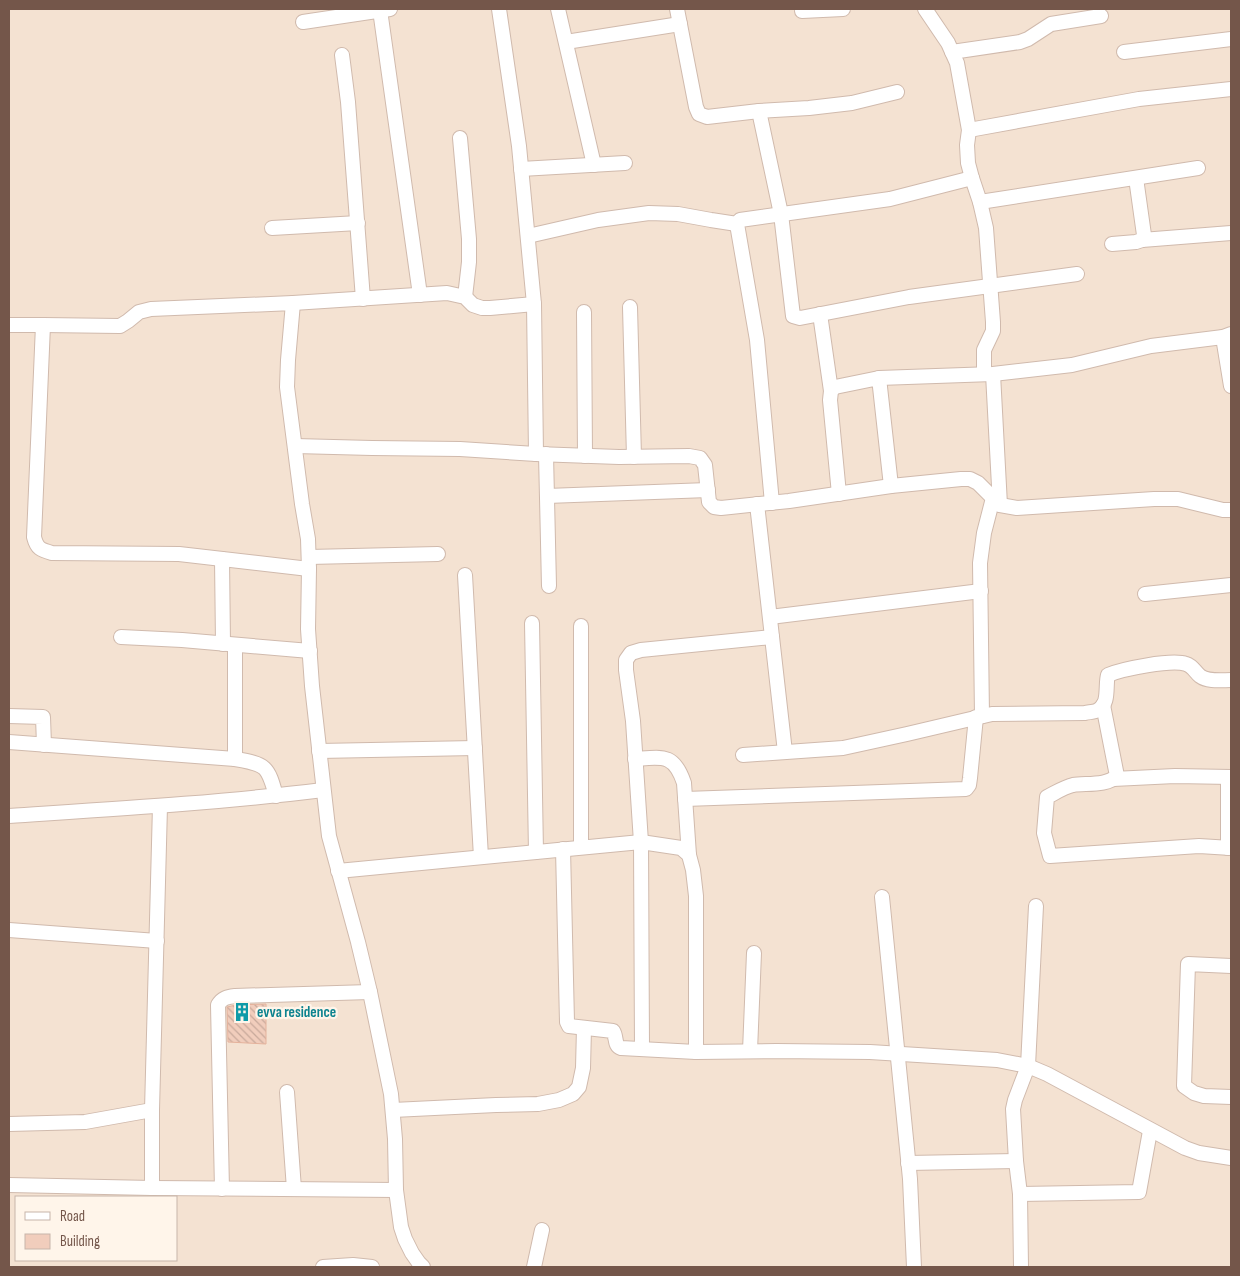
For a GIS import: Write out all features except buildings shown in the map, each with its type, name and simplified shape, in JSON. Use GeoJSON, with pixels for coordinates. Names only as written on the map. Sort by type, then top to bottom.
{"type":"FeatureCollection","features":[{"type":"Feature","properties":{"kind":"street"},"geometry":{"type":"LineString","coordinates":[[499,9],[519,146],[534,304],[541,454],[547,496],[549,586]]}},
{"type":"Feature","properties":{"kind":"street"},"geometry":{"type":"LineString","coordinates":[[558,9],[594,165]]}},
{"type":"Feature","properties":{"kind":"street"},"geometry":{"type":"LineString","coordinates":[[676,9],[696,107],[700,114],[707,116],[810,108],[852,103],[897,92]]}},
{"type":"Feature","properties":{"kind":"street"},"geometry":{"type":"LineString","coordinates":[[802,11],[843,9]]}},
{"type":"Feature","properties":{"kind":"street"},"geometry":{"type":"LineString","coordinates":[[685,799],[966,790],[969,785],[979,716],[982,549],[984,533],[997,502],[989,374],[984,350],[993,331],[991,286],[986,228],[968,163],[967,145],[969,130],[957,63],[948,43],[926,9]]}},
{"type":"Feature","properties":{"kind":"street"},"geometry":{"type":"LineString","coordinates":[[303,22],[385,10],[420,295]]}},
{"type":"Feature","properties":{"kind":"street"},"geometry":{"type":"LineString","coordinates":[[952,52],[1020,42],[1051,24],[1102,16]]}},
{"type":"Feature","properties":{"kind":"street"},"geometry":{"type":"LineString","coordinates":[[566,42],[680,24]]}},
{"type":"Feature","properties":{"kind":"street"},"geometry":{"type":"LineString","coordinates":[[1124,52],[1231,39]]}},
{"type":"Feature","properties":{"kind":"street"},"geometry":{"type":"LineString","coordinates":[[342,55],[348,102],[363,299]]}},
{"type":"Feature","properties":{"kind":"street"},"geometry":{"type":"LineString","coordinates":[[969,130],[1139,99],[1231,89]]}},
{"type":"Feature","properties":{"kind":"street"},"geometry":{"type":"LineString","coordinates":[[759,111],[781,214],[793,316],[800,318],[909,297],[1077,274]]}},
{"type":"Feature","properties":{"kind":"street"},"geometry":{"type":"LineString","coordinates":[[460,138],[469,239],[469,262],[465,297]]}},
{"type":"Feature","properties":{"kind":"street"},"geometry":{"type":"LineString","coordinates":[[521,169],[625,163]]}},
{"type":"Feature","properties":{"kind":"street"},"geometry":{"type":"LineString","coordinates":[[980,202],[1198,168]]}},
{"type":"Feature","properties":{"kind":"street"},"geometry":{"type":"LineString","coordinates":[[737,224],[740,220],[890,199],[972,178]]}},
{"type":"Feature","properties":{"kind":"street"},"geometry":{"type":"LineString","coordinates":[[1136,178],[1144,235],[1142,240]]}},
{"type":"Feature","properties":{"kind":"street"},"geometry":{"type":"LineString","coordinates":[[528,236],[598,220],[649,213],[678,214],[737,224]]}},
{"type":"Feature","properties":{"kind":"street"},"geometry":{"type":"LineString","coordinates":[[272,228],[358,223]]}},
{"type":"Feature","properties":{"kind":"street"},"geometry":{"type":"LineString","coordinates":[[737,224],[756,340],[772,503]]}},
{"type":"Feature","properties":{"kind":"street"},"geometry":{"type":"LineString","coordinates":[[1112,244],[1231,233]]}},
{"type":"Feature","properties":{"kind":"street"},"geometry":{"type":"LineString","coordinates":[[9,325],[120,326],[139,312],[152,309],[293,303],[447,293],[465,297],[473,305],[482,308],[534,304]]}},
{"type":"Feature","properties":{"kind":"street"},"geometry":{"type":"LineString","coordinates":[[293,303],[287,387],[308,539],[308,628],[312,686],[329,836],[358,942],[392,1094],[396,1190],[401,1227],[412,1253],[423,1267]]}},
{"type":"Feature","properties":{"kind":"street"},"geometry":{"type":"LineString","coordinates":[[630,307],[634,457]]}},
{"type":"Feature","properties":{"kind":"street"},"geometry":{"type":"LineString","coordinates":[[584,312],[585,456]]}},
{"type":"Feature","properties":{"kind":"street"},"geometry":{"type":"LineString","coordinates":[[820,314],[831,391],[830,400],[839,494]]}},
{"type":"Feature","properties":{"kind":"street"},"geometry":{"type":"LineString","coordinates":[[43,324],[34,536],[36,544],[42,550],[52,554],[179,554],[222,559],[309,563],[438,554]]}},
{"type":"Feature","properties":{"kind":"street"},"geometry":{"type":"LineString","coordinates":[[831,391],[835,387],[878,378],[989,374],[1072,365],[1151,346],[1227,335],[1231,386]]}},
{"type":"Feature","properties":{"kind":"street"},"geometry":{"type":"LineString","coordinates":[[878,378],[891,486]]}},
{"type":"Feature","properties":{"kind":"street"},"geometry":{"type":"LineString","coordinates":[[295,446],[460,448],[585,456],[689,456],[700,458],[705,465],[709,502],[721,508],[772,503],[891,486],[970,479],[978,483],[997,502],[1016,508],[1178,499],[1223,510],[1231,510]]}},
{"type":"Feature","properties":{"kind":"street"},"geometry":{"type":"LineString","coordinates":[[547,496],[708,490]]}},
{"type":"Feature","properties":{"kind":"street"},"geometry":{"type":"LineString","coordinates":[[757,504],[785,752]]}},
{"type":"Feature","properties":{"kind":"street"},"geometry":{"type":"LineString","coordinates":[[222,559],[235,759]]}},
{"type":"Feature","properties":{"kind":"street"},"geometry":{"type":"LineString","coordinates":[[465,575],[482,857]]}},
{"type":"Feature","properties":{"kind":"street"},"geometry":{"type":"LineString","coordinates":[[1145,594],[1231,585]]}},
{"type":"Feature","properties":{"kind":"street"},"geometry":{"type":"LineString","coordinates":[[770,616],[981,591]]}},
{"type":"Feature","properties":{"kind":"street"},"geometry":{"type":"LineString","coordinates":[[532,623],[536,852]]}},
{"type":"Feature","properties":{"kind":"street"},"geometry":{"type":"LineString","coordinates":[[581,848],[582,626]]}},
{"type":"Feature","properties":{"kind":"street"},"geometry":{"type":"LineString","coordinates":[[120,637],[229,644],[310,652]]}},
{"type":"Feature","properties":{"kind":"street"},"geometry":{"type":"LineString","coordinates":[[642,1049],[641,842],[633,721],[626,660],[631,653],[641,650],[772,637]]}},
{"type":"Feature","properties":{"kind":"street"},"geometry":{"type":"LineString","coordinates":[[744,754],[843,748],[992,714],[1086,713],[1098,711],[1106,700],[1108,674],[1118,670],[1178,662],[1188,664],[1200,676],[1208,680],[1231,680]]}},
{"type":"Feature","properties":{"kind":"street"},"geometry":{"type":"LineString","coordinates":[[1103,706],[1117,776],[1113,779]]}},
{"type":"Feature","properties":{"kind":"street"},"geometry":{"type":"LineString","coordinates":[[9,716],[43,717],[44,745]]}},
{"type":"Feature","properties":{"kind":"street"},"geometry":{"type":"LineString","coordinates":[[9,742],[235,759],[253,762],[263,766],[270,775],[276,796]]}},
{"type":"Feature","properties":{"kind":"street"},"geometry":{"type":"LineString","coordinates":[[319,751],[475,748]]}},
{"type":"Feature","properties":{"kind":"street"},"geometry":{"type":"LineString","coordinates":[[635,759],[662,758],[671,762],[677,766],[684,783],[689,855],[696,896],[696,1052]]}},
{"type":"Feature","properties":{"kind":"street"},"geometry":{"type":"LineString","coordinates":[[1175,776],[1230,777],[1230,848],[1199,846],[1050,856],[1044,833],[1047,797],[1071,786],[1113,779],[1175,776]]}},
{"type":"Feature","properties":{"kind":"street"},"geometry":{"type":"LineString","coordinates":[[9,816],[160,806],[323,790]]}},
{"type":"Feature","properties":{"kind":"street"},"geometry":{"type":"LineString","coordinates":[[152,1188],[152,1110],[160,806]]}},
{"type":"Feature","properties":{"kind":"street"},"geometry":{"type":"LineString","coordinates":[[338,871],[641,842],[681,848],[689,855]]}},
{"type":"Feature","properties":{"kind":"street"},"geometry":{"type":"LineString","coordinates":[[563,849],[567,1022],[569,1026],[614,1031],[618,1047],[696,1052],[870,1052],[997,1060],[1028,1066],[1047,1074],[1171,1142],[1199,1153],[1231,1158]]}},
{"type":"Feature","properties":{"kind":"street"},"geometry":{"type":"LineString","coordinates":[[882,897],[908,1163],[914,1267]]}},
{"type":"Feature","properties":{"kind":"street"},"geometry":{"type":"LineString","coordinates":[[1021,1267],[1020,1194],[1013,1109],[1014,1100],[1028,1066],[1036,906]]}},
{"type":"Feature","properties":{"kind":"street"},"geometry":{"type":"LineString","coordinates":[[9,930],[157,941]]}},
{"type":"Feature","properties":{"kind":"street"},"geometry":{"type":"LineString","coordinates":[[750,1051],[754,953]]}},
{"type":"Feature","properties":{"kind":"street"},"geometry":{"type":"LineString","coordinates":[[1231,966],[1188,964],[1184,1086],[1194,1093],[1231,1097]]}},
{"type":"Feature","properties":{"kind":"street"},"geometry":{"type":"LineString","coordinates":[[222,1189],[218,1005],[220,1001],[226,997],[235,996],[370,992]]}},
{"type":"Feature","properties":{"kind":"street"},"geometry":{"type":"LineString","coordinates":[[393,1110],[538,1104],[559,1100],[573,1094],[579,1087],[584,1068],[584,1028]]}},
{"type":"Feature","properties":{"kind":"street"},"geometry":{"type":"LineString","coordinates":[[287,1092],[294,1189]]}},
{"type":"Feature","properties":{"kind":"street"},"geometry":{"type":"LineString","coordinates":[[9,1124],[85,1122],[152,1110]]}},
{"type":"Feature","properties":{"kind":"street"},"geometry":{"type":"LineString","coordinates":[[1020,1194],[1139,1192],[1150,1131]]}},
{"type":"Feature","properties":{"kind":"street"},"geometry":{"type":"LineString","coordinates":[[908,1163],[1016,1161]]}},
{"type":"Feature","properties":{"kind":"street"},"geometry":{"type":"LineString","coordinates":[[9,1185],[396,1190]]}},
{"type":"Feature","properties":{"kind":"street"},"geometry":{"type":"LineString","coordinates":[[534,1267],[542,1230]]}},
{"type":"Feature","properties":{"kind":"street"},"geometry":{"type":"LineString","coordinates":[[411,1267],[412,1253]]}},
{"type":"Feature","properties":{"kind":"street"},"geometry":{"type":"LineString","coordinates":[[323,1267],[353,1265],[372,1267]]}},
{"type":"Feature","properties":{"kind":"shaded area"},"geometry":{"type":"Polygon","coordinates":[[[9,9],[1231,9],[1231,1267],[9,1267],[9,9]]]}},
{"type":"Feature","properties":{"kind":"place","name":"evva residence"},"geometry":{"type":"Point","coordinates":[242,1012]}}]}
